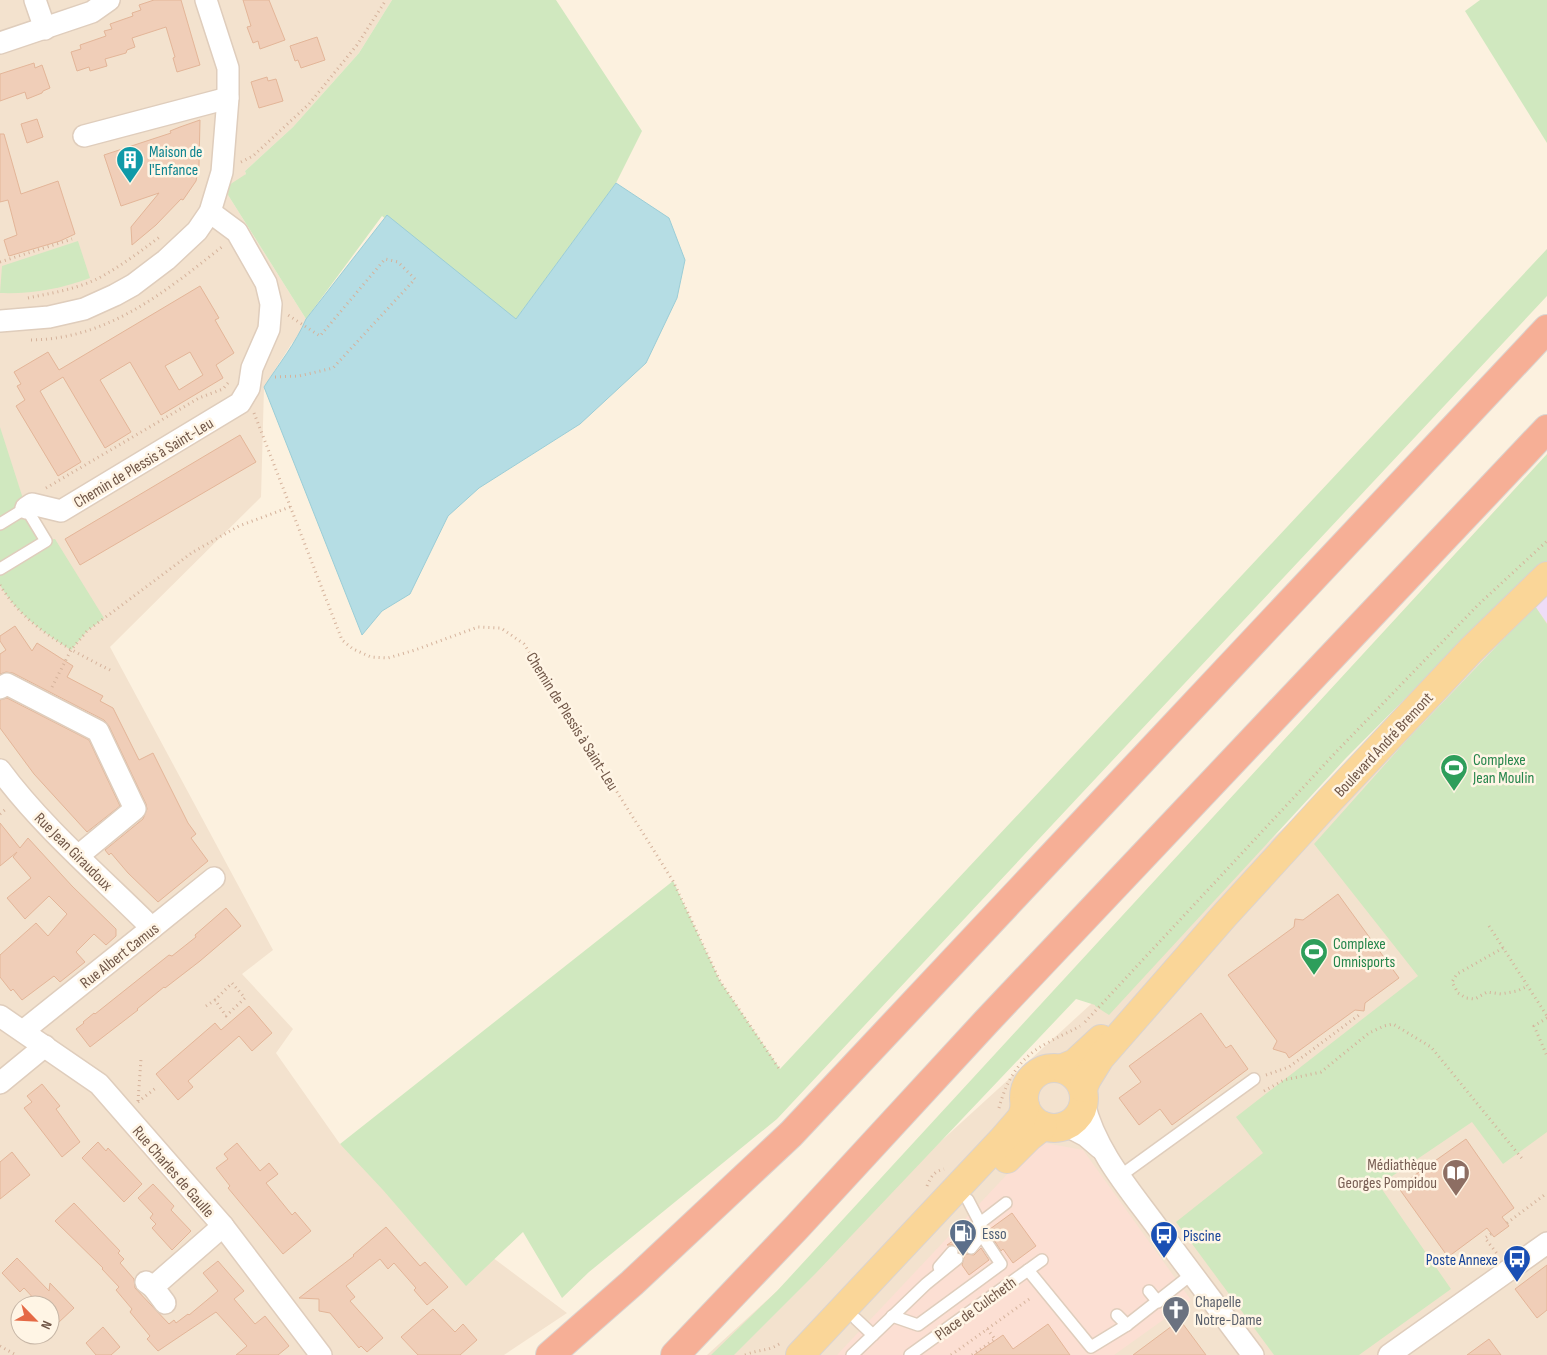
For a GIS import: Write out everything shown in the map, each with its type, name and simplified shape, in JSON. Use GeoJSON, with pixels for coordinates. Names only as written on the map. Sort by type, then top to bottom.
{"type":"FeatureCollection","features":[{"type":"Feature","properties":{"kind":"highway"},"geometry":{"type":"LineString","coordinates":[[550,1355],[632,1283],[791,1134],[1547,329]]}},
{"type":"Feature","properties":{"kind":"highway"},"geometry":{"type":"LineString","coordinates":[[675,1355],[797,1227],[986,1022],[1547,429]]}},
{"type":"Feature","properties":{"kind":"main road","name":"Boulevard André Bremont"},"geometry":{"type":"LineString","coordinates":[[1083,1096],[1091,1071],[1100,1058],[1224,916],[1472,649],[1547,576]]}},
{"type":"Feature","properties":{"kind":"main road","name":"Boulevard André Bremont"},"geometry":{"type":"LineString","coordinates":[[1063,1068],[1075,1063],[1092,1048],[1224,916]]}},
{"type":"Feature","properties":{"kind":"main road"},"geometry":{"type":"LineString","coordinates":[[823,1355],[865,1327],[977,1219],[1016,1150],[1055,1126],[1080,1115],[1083,1096],[1074,1075],[1063,1068],[1048,1068],[1039,1072],[1031,1078],[1024,1096],[1025,1106],[1029,1115],[1055,1126]]}},
{"type":"Feature","properties":{"kind":"main road"},"geometry":{"type":"LineString","coordinates":[[794,1346],[1003,1139],[1022,1116],[1025,1106]]}},
{"type":"Feature","properties":{"kind":"street"},"geometry":{"type":"LineString","coordinates":[[35,0],[45,29]]}},
{"type":"Feature","properties":{"kind":"street"},"geometry":{"type":"LineString","coordinates":[[0,43],[92,12],[109,0]]}},
{"type":"Feature","properties":{"kind":"street"},"geometry":{"type":"LineString","coordinates":[[0,321],[49,318],[84,309],[115,295],[133,285],[166,260],[197,231],[210,212],[222,172],[228,98],[228,68],[206,0]]}},
{"type":"Feature","properties":{"kind":"street"},"geometry":{"type":"LineString","coordinates":[[84,136],[228,98]]}},
{"type":"Feature","properties":{"kind":"street","name":"Chemin de Plessis à Saint-Leu"},"geometry":{"type":"LineString","coordinates":[[29,506],[61,511],[240,403],[239,385],[252,368],[269,329],[271,304],[266,284],[237,232],[210,212]]}},
{"type":"Feature","properties":{"kind":"street"},"geometry":{"type":"LineString","coordinates":[[0,688],[7,684],[98,731],[135,809],[78,856]]}},
{"type":"Feature","properties":{"kind":"street","name":"Rue Jean Giraudoux"},"geometry":{"type":"LineString","coordinates":[[0,770],[14,789],[78,856],[152,928]]}},
{"type":"Feature","properties":{"kind":"street","name":"Rue Albert Camus"},"geometry":{"type":"LineString","coordinates":[[23,1030],[214,878]]}},
{"type":"Feature","properties":{"kind":"street","name":"Rue Charles de Gaulle"},"geometry":{"type":"LineString","coordinates":[[0,1016],[23,1030],[98,1084],[223,1226],[321,1355]]}},
{"type":"Feature","properties":{"kind":"street"},"geometry":{"type":"LineString","coordinates":[[0,1083],[45,1046]]}},
{"type":"Feature","properties":{"kind":"street"},"geometry":{"type":"LineString","coordinates":[[1083,1096],[1092,1130],[1102,1150],[1253,1355]]}},
{"type":"Feature","properties":{"kind":"street"},"geometry":{"type":"LineString","coordinates":[[1055,1126],[1086,1136],[1102,1150]]}},
{"type":"Feature","properties":{"kind":"street"},"geometry":{"type":"LineString","coordinates":[[154,1290],[223,1226]]}},
{"type":"Feature","properties":{"kind":"street"},"geometry":{"type":"LineString","coordinates":[[1389,1355],[1547,1243]]}},
{"type":"Feature","properties":{"kind":"lane"},"geometry":{"type":"LineString","coordinates":[[0,524],[29,506],[46,541],[0,569]]}},
{"type":"Feature","properties":{"kind":"lane"},"geometry":{"type":"LineString","coordinates":[[1120,1176],[1254,1079]]}},
{"type":"Feature","properties":{"kind":"lane"},"geometry":{"type":"LineString","coordinates":[[969,1244],[977,1219],[1006,1202]]}},
{"type":"Feature","properties":{"kind":"lane"},"geometry":{"type":"LineString","coordinates":[[892,1316],[918,1325],[1001,1264],[985,1240],[977,1219]]}},
{"type":"Feature","properties":{"kind":"lane"},"geometry":{"type":"LineString","coordinates":[[852,1355],[865,1327],[892,1316],[954,1255]]}},
{"type":"Feature","properties":{"kind":"lane"},"geometry":{"type":"LineString","coordinates":[[1028,1270],[1042,1260]]}},
{"type":"Feature","properties":{"kind":"lane","name":"Place de Culcheth"},"geometry":{"type":"LineString","coordinates":[[910,1355],[1028,1270],[1091,1348],[1158,1302],[1192,1274]]}},
{"type":"Feature","properties":{"kind":"lane"},"geometry":{"type":"LineString","coordinates":[[1149,1291],[1158,1302]]}},
{"type":"Feature","properties":{"kind":"lane"},"geometry":{"type":"LineString","coordinates":[[1117,1315],[1126,1325]]}},
{"type":"Feature","properties":{"kind":"path"},"geometry":{"type":"LineString","coordinates":[[222,172],[253,156],[308,104],[357,45],[386,0]]}},
{"type":"Feature","properties":{"kind":"path"},"geometry":{"type":"LineString","coordinates":[[19,300],[65,291],[98,279],[133,257],[167,231]]}},
{"type":"Feature","properties":{"kind":"path"},"geometry":{"type":"LineString","coordinates":[[197,231],[208,242],[213,240],[227,253]]}},
{"type":"Feature","properties":{"kind":"path"},"geometry":{"type":"LineString","coordinates":[[0,262],[72,239]]}},
{"type":"Feature","properties":{"kind":"path"},"geometry":{"type":"LineString","coordinates":[[271,304],[320,336],[385,259],[398,262],[415,279],[333,368],[298,376],[275,377]]}},
{"type":"Feature","properties":{"kind":"path"},"geometry":{"type":"LineString","coordinates":[[29,506],[36,494],[199,398],[239,385]]}},
{"type":"Feature","properties":{"kind":"path","name":"Chemin de Plessis à Saint-Leu"},"geometry":{"type":"LineString","coordinates":[[239,385],[250,404],[342,640],[353,649],[371,656],[388,658],[478,627],[501,628],[524,644],[673,881],[720,981],[780,1070]]}},
{"type":"Feature","properties":{"kind":"path"},"geometry":{"type":"LineString","coordinates":[[44,703],[71,650],[87,631],[193,552],[239,526],[290,507]]}},
{"type":"Feature","properties":{"kind":"path"},"geometry":{"type":"LineString","coordinates":[[998,1111],[1014,1071],[1032,1052],[1083,1024],[1337,751],[1478,605],[1547,541]]}},
{"type":"Feature","properties":{"kind":"path"},"geometry":{"type":"LineString","coordinates":[[0,585],[7,596],[34,625],[71,650],[112,671]]}},
{"type":"Feature","properties":{"kind":"path"},"geometry":{"type":"LineString","coordinates":[[1489,926],[1547,1017],[1534,1026],[1547,1056]]}},
{"type":"Feature","properties":{"kind":"path"},"geometry":{"type":"LineString","coordinates":[[1503,948],[1457,974],[1452,982],[1458,993],[1466,998],[1475,998],[1487,992],[1501,994],[1517,991],[1528,986]]}},
{"type":"Feature","properties":{"kind":"path"},"geometry":{"type":"LineString","coordinates":[[206,1006],[232,983],[245,998],[226,1016],[215,1000]]}},
{"type":"Feature","properties":{"kind":"path"},"geometry":{"type":"LineString","coordinates":[[1254,1079],[1289,1067],[1359,1015]]}},
{"type":"Feature","properties":{"kind":"path"},"geometry":{"type":"LineString","coordinates":[[1266,1089],[1284,1080],[1321,1072],[1369,1033],[1393,1024],[1431,1047],[1524,1161]]}},
{"type":"Feature","properties":{"kind":"path"},"geometry":{"type":"LineString","coordinates":[[138,1102],[141,1059]]}},
{"type":"Feature","properties":{"kind":"path"},"geometry":{"type":"LineString","coordinates":[[924,1192],[930,1178],[936,1171],[951,1167]]}},
{"type":"Feature","properties":{"kind":"path"},"geometry":{"type":"LineString","coordinates":[[1507,1223],[1547,1193]]}},
{"type":"Feature","properties":{"kind":"path"},"geometry":{"type":"LineString","coordinates":[[1491,1234],[1485,1238],[1510,1270]]}},
{"type":"Feature","properties":{"kind":"path"},"geometry":{"type":"LineString","coordinates":[[951,1355],[1043,1289]]}},
{"type":"Feature","properties":{"kind":"path"},"geometry":{"type":"LineString","coordinates":[[972,1355],[995,1339],[987,1328]]}},
{"type":"Feature","properties":{"kind":"path"},"geometry":{"type":"LineString","coordinates":[[0,1346],[16,1355]]}},
{"type":"Feature","properties":{"kind":"path"},"geometry":{"type":"LineString","coordinates":[[745,1355],[756,1351],[794,1346]]}},
{"type":"Feature","properties":{"kind":"shaded area"},"geometry":{"type":"Polygon","coordinates":[[[0,0],[392,0],[359,53],[293,127],[245,171],[246,174],[228,195],[306,319],[299,336],[292,343],[264,387],[261,497],[110,647],[273,950],[242,974],[293,1029],[276,1053],[340,1144],[567,1313],[504,1355],[0,1355],[0,0]]]}},
{"type":"Feature","properties":{"kind":"shaded area"},"geometry":{"type":"Polygon","coordinates":[[[1547,590],[1547,1355],[707,1355],[1531,602],[1547,590]]]}},
{"type":"Feature","properties":{"kind":"shaded area"},"geometry":{"type":"Polygon","coordinates":[[[1547,590],[1547,623],[1535,606],[1547,590]]]}},
{"type":"Feature","properties":{"kind":"shaded area"},"geometry":{"type":"Polygon","coordinates":[[[1045,1143],[1083,1150],[1191,1300],[1114,1355],[837,1355],[1029,1151],[1045,1143]]]}},
{"type":"Feature","properties":{"kind":"green space"},"geometry":{"type":"Polygon","coordinates":[[[392,0],[556,0],[642,131],[616,183],[516,319],[382,216],[306,319],[228,195],[229,185],[246,174],[245,171],[293,127],[359,53],[392,0]]]}},
{"type":"Feature","properties":{"kind":"green space"},"geometry":{"type":"Polygon","coordinates":[[[1480,0],[1547,0],[1547,143],[1465,11],[1480,0]]]}},
{"type":"Feature","properties":{"kind":"green space"},"geometry":{"type":"Polygon","coordinates":[[[78,241],[90,278],[46,290],[0,293],[2,266],[78,241]]]}},
{"type":"Feature","properties":{"kind":"green space"},"geometry":{"type":"Polygon","coordinates":[[[1547,249],[1547,296],[777,1119],[589,1272],[562,1298],[523,1232],[466,1286],[383,1190],[340,1144],[673,881],[720,981],[780,1069],[1547,249]]]}},
{"type":"Feature","properties":{"kind":"green space"},"geometry":{"type":"Polygon","coordinates":[[[0,427],[26,508],[46,540],[55,539],[104,618],[87,631],[71,650],[23,614],[0,585],[0,427]]]}},
{"type":"Feature","properties":{"kind":"green space"},"geometry":{"type":"Polygon","coordinates":[[[1547,454],[1547,561],[1525,578],[1346,758],[1109,1015],[1095,1005],[1076,999],[816,1273],[734,1355],[711,1355],[777,1291],[1547,454]]]}},
{"type":"Feature","properties":{"kind":"green space"},"geometry":{"type":"Polygon","coordinates":[[[1535,606],[1547,624],[1547,1132],[1503,1164],[1472,1122],[1379,1185],[1451,1289],[1359,1355],[1274,1355],[1176,1222],[1263,1153],[1236,1117],[1418,976],[1314,844],[1406,741],[1535,606]]]}},
{"type":"Feature","properties":{"kind":"water"},"geometry":{"type":"Polygon","coordinates":[[[616,183],[669,218],[685,260],[677,298],[646,363],[580,424],[479,488],[448,516],[410,594],[382,611],[362,635],[264,387],[292,345],[306,319],[387,215],[516,319],[616,183]]]}},
{"type":"Feature","properties":{"kind":"building"},"geometry":{"type":"Polygon","coordinates":[[[154,0],[181,0],[200,65],[177,72],[173,58],[175,57],[166,27],[132,38],[135,47],[127,50],[126,53],[105,59],[107,66],[90,71],[89,67],[77,71],[71,52],[81,49],[80,45],[106,36],[104,31],[112,29],[110,24],[133,16],[132,13],[141,10],[139,5],[154,0]]]}},
{"type":"Feature","properties":{"kind":"building"},"geometry":{"type":"Polygon","coordinates":[[[243,0],[269,0],[285,40],[260,49],[258,41],[253,43],[247,27],[251,26],[243,0]]]}},
{"type":"Feature","properties":{"kind":"building"},"geometry":{"type":"Polygon","coordinates":[[[317,37],[325,60],[301,68],[298,60],[295,61],[290,46],[317,37]]]}},
{"type":"Feature","properties":{"kind":"building"},"geometry":{"type":"Polygon","coordinates":[[[34,63],[35,68],[42,65],[50,88],[27,99],[25,92],[0,101],[0,74],[34,63]]]}},
{"type":"Feature","properties":{"kind":"building"},"geometry":{"type":"Polygon","coordinates":[[[267,77],[268,81],[276,79],[283,101],[259,108],[251,82],[267,77]]]}},
{"type":"Feature","properties":{"kind":"building"},"geometry":{"type":"Polygon","coordinates":[[[37,119],[43,137],[27,143],[21,124],[37,119]]]}},
{"type":"Feature","properties":{"kind":"building","name":"Maison de l'Enfance"},"geometry":{"type":"Polygon","coordinates":[[[200,120],[199,165],[196,181],[183,200],[181,199],[156,225],[132,245],[131,227],[159,193],[121,206],[104,155],[171,133],[170,131],[200,120]]]}},
{"type":"Feature","properties":{"kind":"building"},"geometry":{"type":"Polygon","coordinates":[[[0,134],[4,134],[21,194],[58,181],[75,234],[60,241],[9,256],[4,240],[17,235],[8,200],[0,202],[0,134]]]}},
{"type":"Feature","properties":{"kind":"building"},"geometry":{"type":"Polygon","coordinates":[[[200,286],[219,318],[215,320],[234,353],[216,365],[223,378],[161,415],[130,362],[100,380],[131,432],[105,448],[63,377],[40,391],[81,462],[58,476],[16,406],[25,400],[17,386],[21,384],[14,372],[48,352],[59,370],[200,286]],[[190,352],[165,366],[179,390],[203,375],[190,352]]]}},
{"type":"Feature","properties":{"kind":"building"},"geometry":{"type":"Polygon","coordinates":[[[240,435],[256,462],[80,565],[65,539],[240,435]]]}},
{"type":"Feature","properties":{"kind":"building"},"geometry":{"type":"Polygon","coordinates":[[[15,626],[32,651],[37,643],[73,666],[67,677],[103,696],[100,701],[113,708],[139,760],[153,753],[188,823],[196,834],[191,838],[208,861],[158,902],[128,873],[111,853],[109,855],[105,850],[143,819],[147,809],[109,726],[104,720],[13,673],[6,672],[0,674],[0,654],[6,650],[0,641],[0,636],[15,626]]]}},
{"type":"Feature","properties":{"kind":"building"},"geometry":{"type":"Polygon","coordinates":[[[7,698],[89,740],[120,806],[87,832],[34,774],[0,728],[0,700],[7,698]]]}},
{"type":"Feature","properties":{"kind":"building"},"geometry":{"type":"Polygon","coordinates":[[[0,823],[20,848],[28,838],[72,886],[116,929],[116,936],[106,945],[94,934],[76,952],[85,962],[60,982],[54,976],[22,1000],[13,989],[11,991],[0,977],[0,955],[36,923],[48,936],[67,914],[49,896],[25,919],[7,898],[31,878],[13,857],[17,852],[0,866],[0,823]]]}},
{"type":"Feature","properties":{"kind":"building","name":"Complexe Omnisports"},"geometry":{"type":"Polygon","coordinates":[[[1338,894],[1399,978],[1365,1003],[1364,1011],[1355,1010],[1289,1058],[1286,1053],[1273,1049],[1277,1041],[1228,975],[1294,927],[1295,919],[1303,920],[1338,894]]]}},
{"type":"Feature","properties":{"kind":"building"},"geometry":{"type":"Polygon","coordinates":[[[226,908],[241,926],[200,961],[164,987],[90,1047],[76,1029],[169,955],[172,956],[196,937],[195,935],[226,908]]]}},
{"type":"Feature","properties":{"kind":"building"},"geometry":{"type":"Polygon","coordinates":[[[249,1006],[272,1033],[252,1051],[239,1036],[188,1081],[193,1087],[178,1100],[156,1074],[215,1023],[221,1030],[249,1006]]]}},
{"type":"Feature","properties":{"kind":"building"},"geometry":{"type":"Polygon","coordinates":[[[1201,1013],[1226,1048],[1231,1045],[1248,1069],[1172,1125],[1160,1109],[1139,1125],[1119,1098],[1141,1082],[1129,1066],[1201,1013]]]}},
{"type":"Feature","properties":{"kind":"building"},"geometry":{"type":"Polygon","coordinates":[[[42,1084],[60,1106],[56,1109],[80,1142],[62,1157],[24,1108],[32,1102],[27,1096],[42,1084]]]}},
{"type":"Feature","properties":{"kind":"building","name":"Médiathèque Georges Pompidou"},"geometry":{"type":"Polygon","coordinates":[[[1466,1139],[1514,1208],[1502,1217],[1509,1226],[1494,1237],[1487,1228],[1448,1257],[1398,1187],[1466,1139]]]}},
{"type":"Feature","properties":{"kind":"building"},"geometry":{"type":"Polygon","coordinates":[[[98,1142],[106,1151],[108,1148],[142,1184],[124,1202],[82,1158],[98,1142]]]}},
{"type":"Feature","properties":{"kind":"building"},"geometry":{"type":"Polygon","coordinates":[[[237,1143],[260,1171],[269,1163],[278,1174],[266,1183],[292,1215],[295,1212],[311,1231],[283,1254],[228,1188],[230,1186],[216,1168],[228,1159],[224,1154],[237,1143]]]}},
{"type":"Feature","properties":{"kind":"building"},"geometry":{"type":"Polygon","coordinates":[[[12,1152],[30,1175],[0,1199],[0,1162],[12,1152]]]}},
{"type":"Feature","properties":{"kind":"building"},"geometry":{"type":"Polygon","coordinates":[[[153,1184],[174,1206],[171,1210],[191,1231],[172,1250],[152,1228],[156,1224],[150,1218],[153,1214],[138,1198],[153,1184]]]}},
{"type":"Feature","properties":{"kind":"building"},"geometry":{"type":"Polygon","coordinates":[[[74,1203],[120,1251],[118,1253],[124,1259],[120,1263],[134,1279],[135,1288],[169,1324],[174,1320],[176,1323],[189,1315],[218,1291],[203,1273],[218,1261],[244,1291],[234,1299],[255,1324],[265,1316],[289,1346],[278,1355],[236,1355],[247,1346],[216,1312],[158,1351],[147,1339],[150,1336],[130,1312],[132,1309],[116,1290],[119,1287],[103,1268],[55,1221],[74,1203]]]}},
{"type":"Feature","properties":{"kind":"building"},"geometry":{"type":"Polygon","coordinates":[[[1012,1213],[1036,1246],[1013,1263],[1003,1249],[1001,1251],[992,1237],[990,1229],[1012,1213]]]}},
{"type":"Feature","properties":{"kind":"building"},"geometry":{"type":"Polygon","coordinates":[[[386,1227],[420,1266],[425,1262],[448,1287],[427,1305],[414,1290],[416,1288],[394,1263],[388,1269],[380,1259],[346,1286],[355,1297],[350,1301],[383,1338],[367,1352],[361,1346],[359,1348],[330,1313],[319,1311],[319,1299],[299,1298],[354,1256],[386,1227]]]}},
{"type":"Feature","properties":{"kind":"building"},"geometry":{"type":"Polygon","coordinates":[[[960,1236],[959,1242],[964,1247],[966,1254],[974,1255],[981,1248],[989,1260],[969,1275],[962,1265],[964,1257],[957,1247],[947,1245],[960,1236]]]}},
{"type":"Feature","properties":{"kind":"building"},"geometry":{"type":"Polygon","coordinates":[[[17,1258],[49,1291],[50,1283],[74,1308],[60,1321],[60,1295],[30,1295],[24,1288],[20,1292],[2,1273],[17,1258]]]}},
{"type":"Feature","properties":{"kind":"building"},"geometry":{"type":"Polygon","coordinates":[[[1547,1265],[1547,1310],[1537,1318],[1515,1289],[1547,1265]]]}},
{"type":"Feature","properties":{"kind":"building"},"geometry":{"type":"Polygon","coordinates":[[[433,1309],[455,1332],[463,1324],[477,1340],[460,1355],[418,1355],[401,1337],[433,1309]]]}},
{"type":"Feature","properties":{"kind":"building","name":"Chapelle Notre-Dame"},"geometry":{"type":"Polygon","coordinates":[[[1180,1320],[1206,1355],[1133,1355],[1180,1320]]]}},
{"type":"Feature","properties":{"kind":"building"},"geometry":{"type":"Polygon","coordinates":[[[1048,1324],[1070,1355],[974,1355],[1003,1335],[1013,1349],[1048,1324]]]}},
{"type":"Feature","properties":{"kind":"building"},"geometry":{"type":"Polygon","coordinates":[[[103,1327],[120,1347],[111,1355],[96,1355],[86,1343],[103,1327]]]}},
{"type":"Feature","properties":{"kind":"building"},"geometry":{"type":"Polygon","coordinates":[[[1489,1339],[1501,1355],[1467,1355],[1489,1339]]]}},
{"type":"Feature","properties":{"kind":"place","name":"Maison de l'Enfance"},"geometry":{"type":"Point","coordinates":[130,184]}},
{"type":"Feature","properties":{"kind":"place","name":"Complexe Jean Moulin"},"geometry":{"type":"Point","coordinates":[1454,792]}},
{"type":"Feature","properties":{"kind":"place","name":"Complexe Omnisports"},"geometry":{"type":"Point","coordinates":[1314,976]}},
{"type":"Feature","properties":{"kind":"place","name":"Médiathèque Georges Pompidou"},"geometry":{"type":"Point","coordinates":[1456,1197]}},
{"type":"Feature","properties":{"kind":"place","name":"Esso"},"geometry":{"type":"Point","coordinates":[963,1257]}},
{"type":"Feature","properties":{"kind":"place","name":"Piscine"},"geometry":{"type":"Point","coordinates":[1164,1259]}},
{"type":"Feature","properties":{"kind":"place","name":"Poste Annexe"},"geometry":{"type":"Point","coordinates":[1517,1283]}},
{"type":"Feature","properties":{"kind":"place","name":"Chapelle Notre-Dame"},"geometry":{"type":"Point","coordinates":[1176,1334]}}]}
